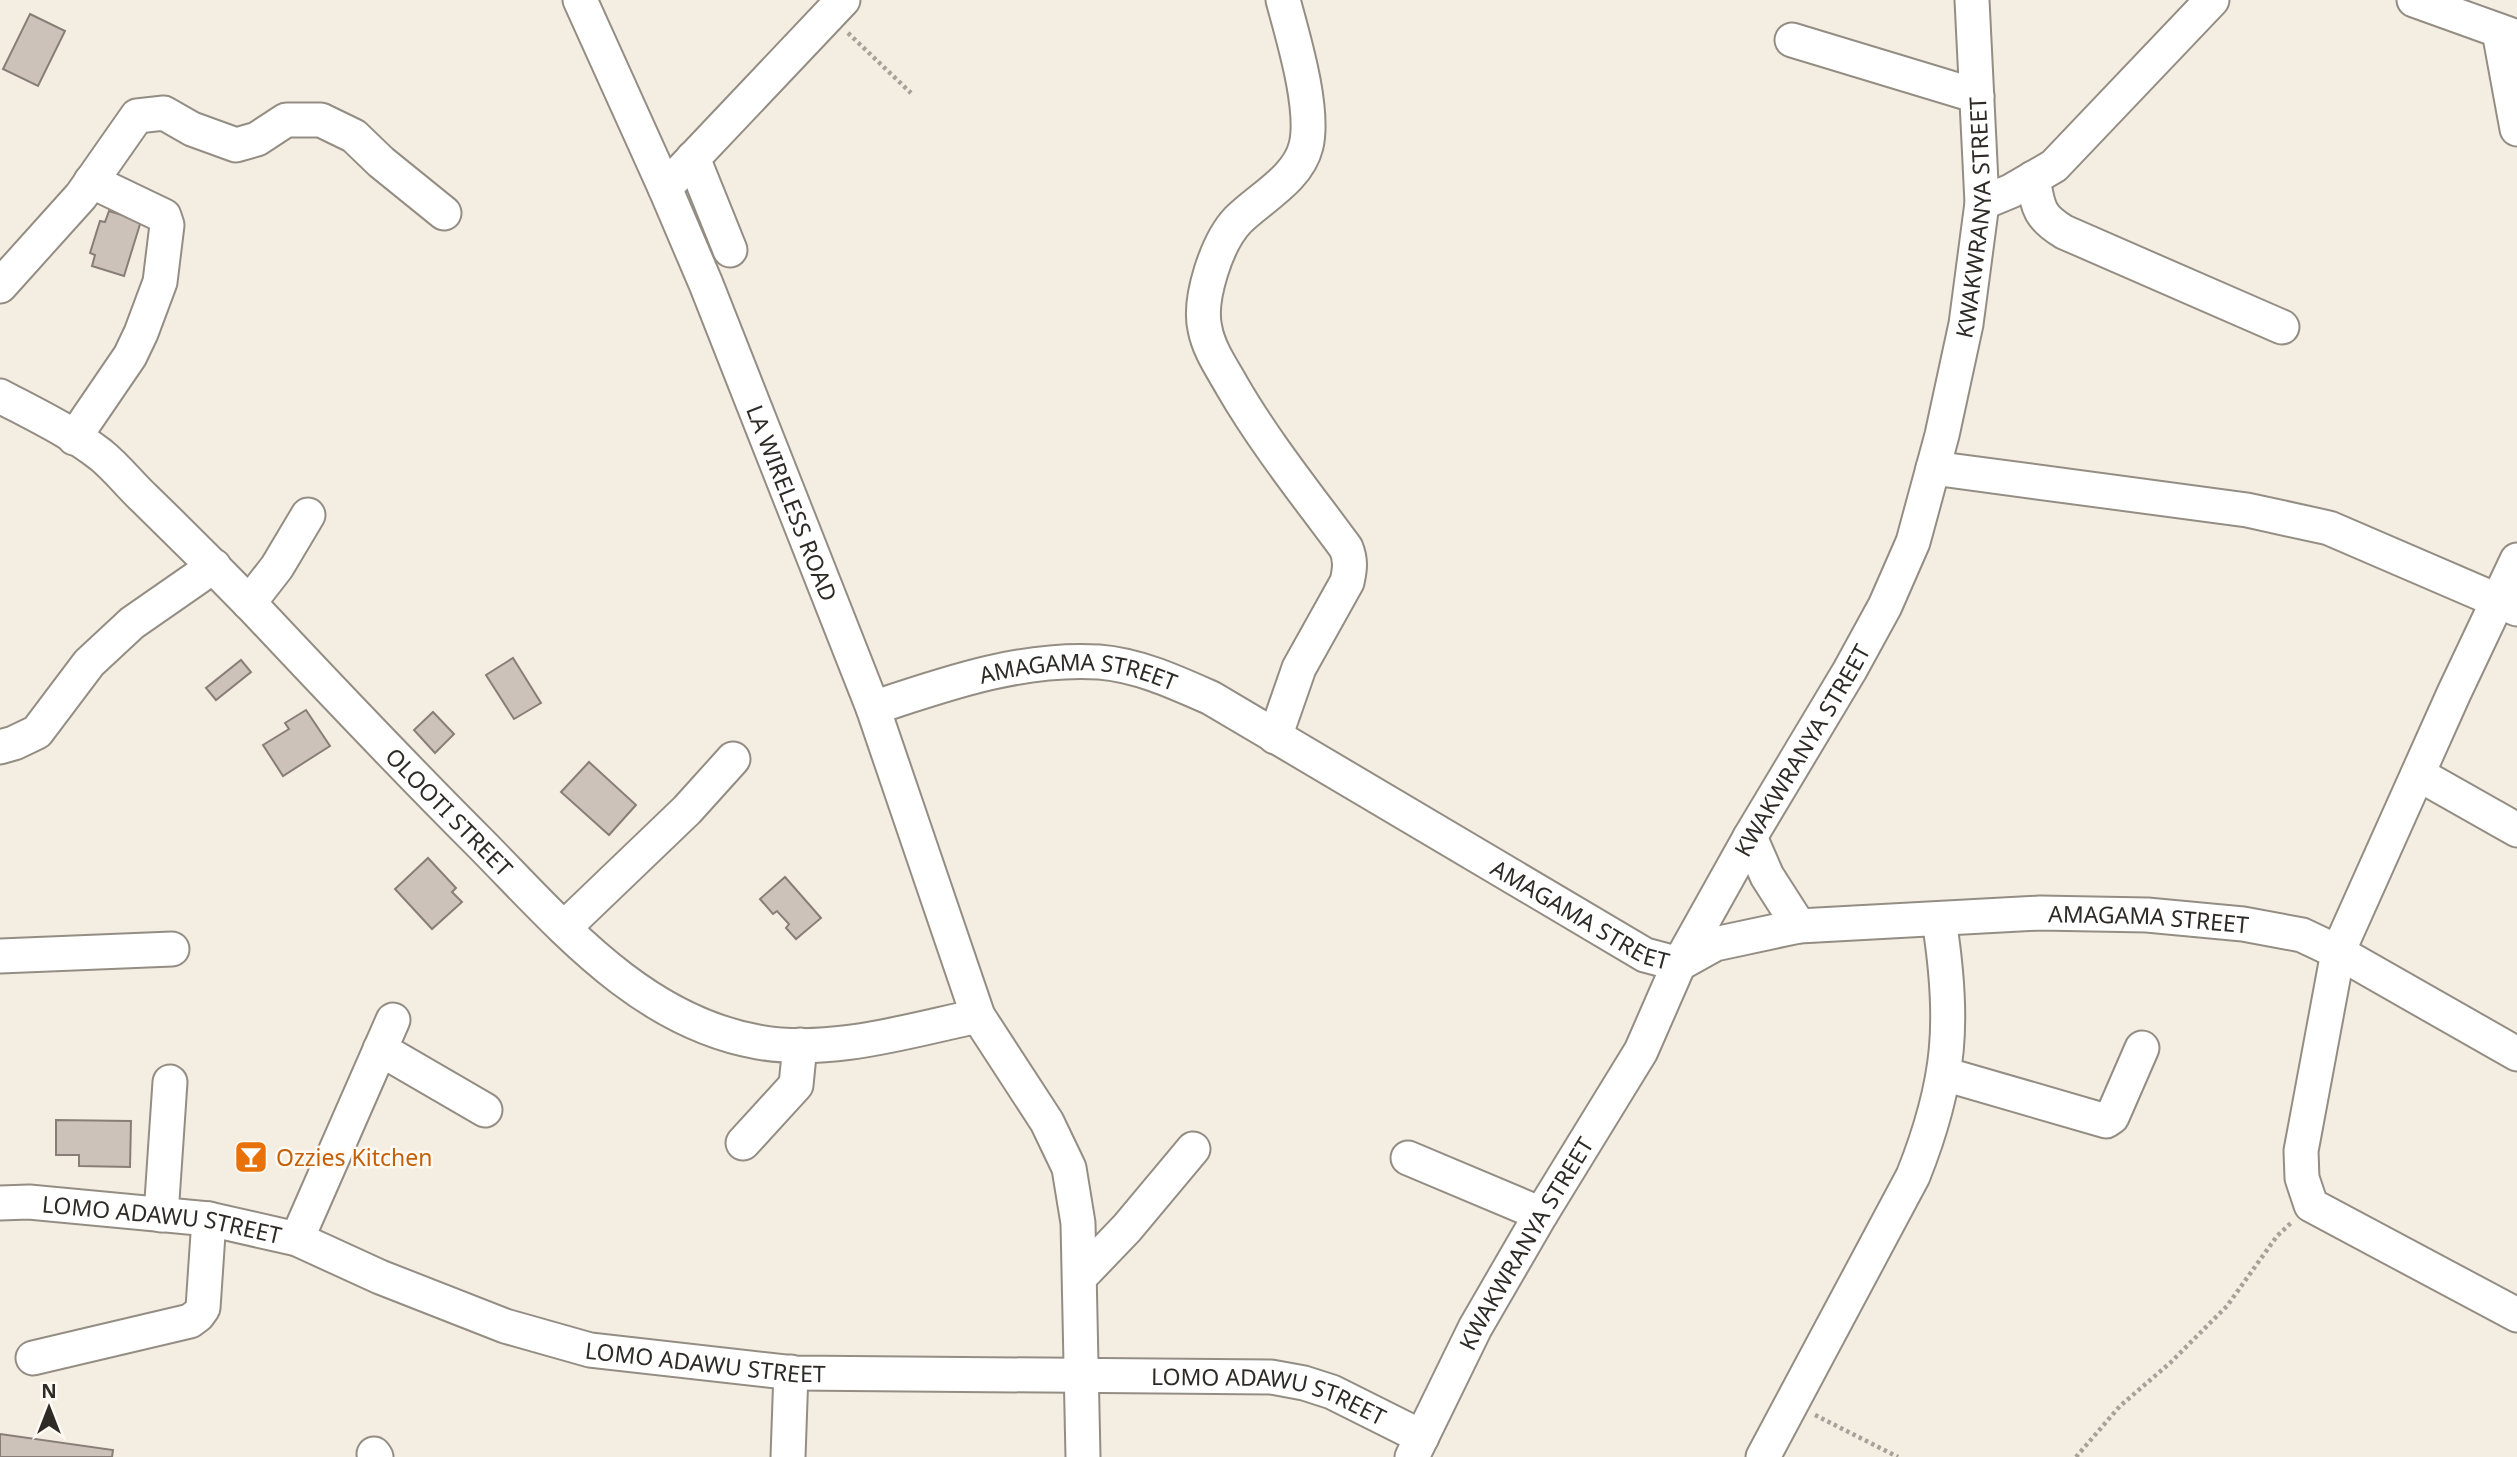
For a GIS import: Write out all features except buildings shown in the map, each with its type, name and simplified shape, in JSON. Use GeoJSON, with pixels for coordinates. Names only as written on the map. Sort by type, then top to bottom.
{"type":"FeatureCollection","features":[{"type":"Feature","properties":{"kind":"street","name":"LA WIRELESS ROAD"},"geometry":{"type":"LineString","coordinates":[[580,0],[706,284],[873,708],[978,1016],[1047,1122],[1069,1168],[1078,1223],[1083,1457]]}},
{"type":"Feature","properties":{"kind":"street","name":"KWAKWRANYA STREET"},"geometry":{"type":"LineString","coordinates":[[1417,1447],[1455,1365],[1541,1214],[1640,1051],[1679,964],[1750,837],[1850,670],[1885,606],[1913,542],[1966,324],[1982,203],[1972,0]]}},
{"type":"Feature","properties":{"kind":"street"},"geometry":{"type":"LineString","coordinates":[[2414,0],[2508,34],[2517,129]]}},
{"type":"Feature","properties":{"kind":"street"},"geometry":{"type":"LineString","coordinates":[[1982,203],[2011,191],[2054,166],[2080,141],[2203,3]]}},
{"type":"Feature","properties":{"kind":"street"},"geometry":{"type":"LineString","coordinates":[[1275,737],[1299,668],[1347,582],[1349,556],[1346,548],[1247,412],[1213,354],[1204,328],[1202,308],[1205,290],[1228,233],[1237,221],[1289,176],[1306,148],[1308,129],[1292,5]]}},
{"type":"Feature","properties":{"kind":"street"},"geometry":{"type":"LineString","coordinates":[[665,188],[836,8]]}},
{"type":"Feature","properties":{"kind":"street"},"geometry":{"type":"LineString","coordinates":[[1792,40],[1977,96]]}},
{"type":"Feature","properties":{"kind":"street"},"geometry":{"type":"LineString","coordinates":[[0,286],[81,196],[137,116],[164,113],[192,129],[236,145],[257,139],[286,120],[321,120],[354,136],[381,162],[444,213]]}},
{"type":"Feature","properties":{"kind":"street"},"geometry":{"type":"LineString","coordinates":[[693,158],[730,250]]}},
{"type":"Feature","properties":{"kind":"street"},"geometry":{"type":"LineString","coordinates":[[2033,178],[2038,209],[2047,222],[2055,227],[2282,327]]}},
{"type":"Feature","properties":{"kind":"street"},"geometry":{"type":"LineString","coordinates":[[74,438],[130,356],[141,333],[160,282],[167,225],[164,216],[91,181]]}},
{"type":"Feature","properties":{"kind":"street","name":"OLOOTI STREET"},"geometry":{"type":"LineString","coordinates":[[0,396],[102,456],[214,566],[384,746],[564,928],[621,980],[677,1014],[723,1032],[759,1042],[800,1045],[860,1041],[978,1016]]}},
{"type":"Feature","properties":{"kind":"street"},"geometry":{"type":"LineString","coordinates":[[1933,468],[2247,510],[2329,528],[2507,604]]}},
{"type":"Feature","properties":{"kind":"street"},"geometry":{"type":"LineString","coordinates":[[249,603],[277,567],[308,514]]}},
{"type":"Feature","properties":{"kind":"street"},"geometry":{"type":"LineString","coordinates":[[2517,560],[2507,604],[2492,615],[2337,953],[2301,1151],[2302,1178],[2311,1205],[2517,1315]]}},
{"type":"Feature","properties":{"kind":"street"},"geometry":{"type":"LineString","coordinates":[[0,747],[37,732],[89,663],[132,623],[214,566]]}},
{"type":"Feature","properties":{"kind":"street","name":"AMAGAMA STREET"},"geometry":{"type":"LineString","coordinates":[[873,708],[932,688],[1005,670],[1048,663],[1100,662],[1162,676],[1211,698],[1645,955],[1679,964],[1715,944],[1799,926],[2040,913],[2147,915],[2243,924],[2302,935],[2517,1054]]}},
{"type":"Feature","properties":{"kind":"street"},"geometry":{"type":"LineString","coordinates":[[564,928],[687,810],[733,759]]}},
{"type":"Feature","properties":{"kind":"street"},"geometry":{"type":"LineString","coordinates":[[2418,774],[2517,830]]}},
{"type":"Feature","properties":{"kind":"street"},"geometry":{"type":"LineString","coordinates":[[1750,837],[1767,876],[1799,926]]}},
{"type":"Feature","properties":{"kind":"street"},"geometry":{"type":"LineString","coordinates":[[1763,1457],[1913,1177],[1927,1140],[1948,1052],[1947,970],[1939,920]]}},
{"type":"Feature","properties":{"kind":"street"},"geometry":{"type":"LineString","coordinates":[[0,956],[172,949]]}},
{"type":"Feature","properties":{"kind":"street"},"geometry":{"type":"LineString","coordinates":[[297,1239],[387,1034],[485,1110]]}},
{"type":"Feature","properties":{"kind":"street"},"geometry":{"type":"LineString","coordinates":[[743,1143],[796,1085],[800,1045]]}},
{"type":"Feature","properties":{"kind":"street"},"geometry":{"type":"LineString","coordinates":[[1944,1074],[2106,1121],[2112,1117],[2142,1048]]}},
{"type":"Feature","properties":{"kind":"street"},"geometry":{"type":"LineString","coordinates":[[161,1215],[170,1083]]}},
{"type":"Feature","properties":{"kind":"street"},"geometry":{"type":"LineString","coordinates":[[1080,1277],[1127,1228],[1193,1149]]}},
{"type":"Feature","properties":{"kind":"street"},"geometry":{"type":"LineString","coordinates":[[1408,1157],[1541,1214]]}},
{"type":"Feature","properties":{"kind":"street","name":"LOMO ADAWU STREET"},"geometry":{"type":"LineString","coordinates":[[0,1203],[29,1202],[209,1219],[297,1239],[380,1278],[505,1326],[590,1350],[791,1372],[1258,1376],[1293,1381],[1332,1392],[1417,1447]]}},
{"type":"Feature","properties":{"kind":"street"},"geometry":{"type":"LineString","coordinates":[[33,1358],[190,1321],[198,1315],[202,1308],[209,1219]]}},
{"type":"Feature","properties":{"kind":"street"},"geometry":{"type":"LineString","coordinates":[[788,1457],[791,1372]]}},
{"type":"Feature","properties":{"kind":"path"},"geometry":{"type":"LineString","coordinates":[[836,8],[911,93]]}},
{"type":"Feature","properties":{"kind":"path"},"geometry":{"type":"LineString","coordinates":[[2076,1457],[2120,1406],[2170,1363],[2227,1306],[2277,1236],[2311,1205]]}},
{"type":"Feature","properties":{"kind":"path"},"geometry":{"type":"LineString","coordinates":[[1792,1404],[1898,1457]]}},
{"type":"Feature","properties":{"kind":"place","name":"Ozzies Kitchen"},"geometry":{"type":"Point","coordinates":[251,1157]}}]}
